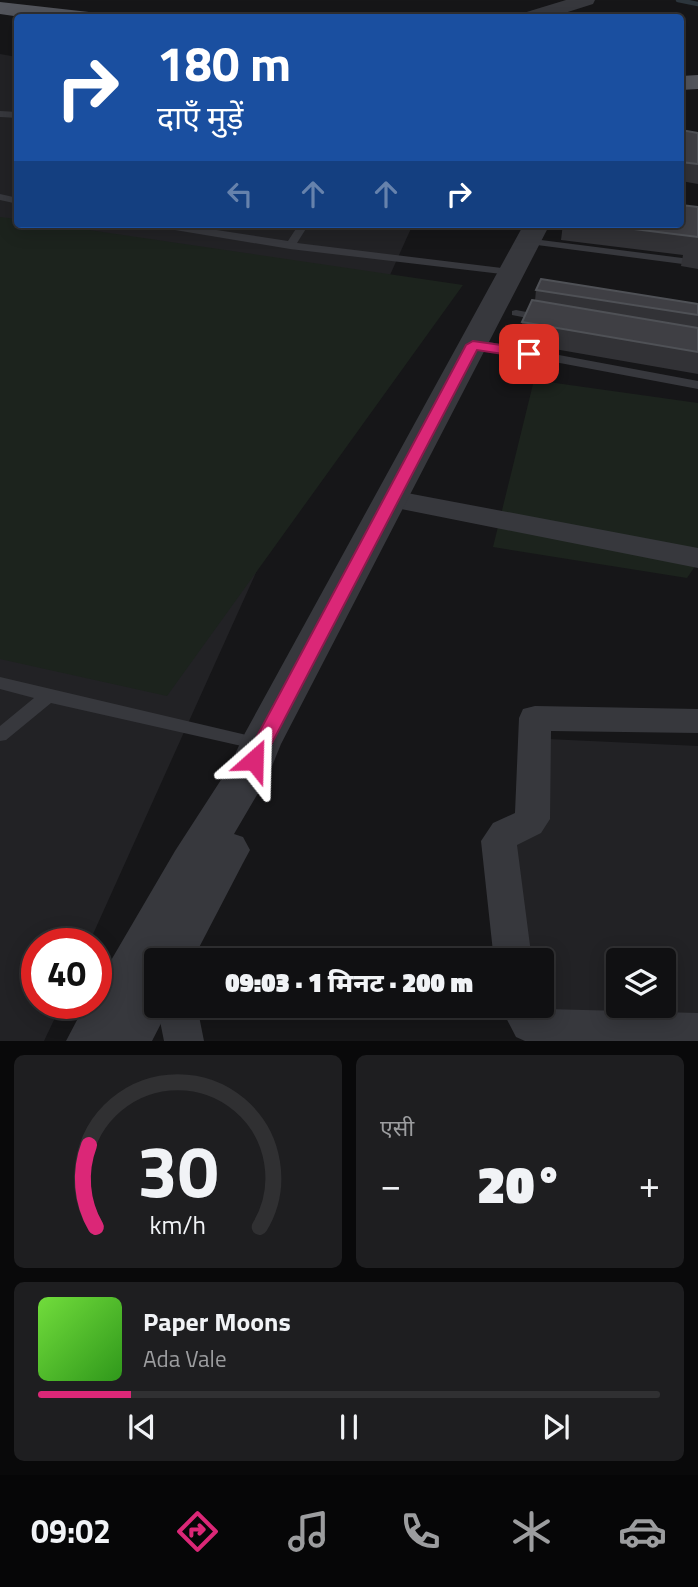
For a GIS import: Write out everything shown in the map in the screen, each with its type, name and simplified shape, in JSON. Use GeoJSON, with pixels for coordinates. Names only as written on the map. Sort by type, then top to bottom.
{"type":"FeatureCollection","features":[{"type":"Feature","properties":{"kind":"main road"},"geometry":{"type":"LineString","coordinates":[[0,8],[53,14]]}},
{"type":"Feature","properties":{"kind":"street"},"geometry":{"type":"LineString","coordinates":[[524,14],[568,0]]}},
{"type":"Feature","properties":{"kind":"street"},"geometry":{"type":"LineString","coordinates":[[540,14],[586,0]]}},
{"type":"Feature","properties":{"kind":"street"},"geometry":{"type":"LineString","coordinates":[[481,346],[480,327],[510,272],[543,230]]}},
{"type":"Feature","properties":{"kind":"street"},"geometry":{"type":"LineString","coordinates":[[93,1041],[191,865],[247,776],[270,747],[299,723],[324,676],[400,501],[481,346],[495,329],[543,230]]}},
{"type":"Feature","properties":{"kind":"street"},"geometry":{"type":"LineString","coordinates":[[400,501],[698,558]]}},
{"type":"Feature","properties":{"kind":"street"},"geometry":{"type":"LineString","coordinates":[[511,948],[499,846],[503,835],[532,820],[535,718],[698,721]]}},
{"type":"Feature","properties":{"kind":"street"},"geometry":{"type":"LineString","coordinates":[[173,948],[270,747]]}},
{"type":"Feature","properties":{"kind":"street"},"geometry":{"type":"LineString","coordinates":[[125,1041],[144,1005]]}},
{"type":"Feature","properties":{"kind":"street"},"geometry":{"type":"LineString","coordinates":[[179,1018],[184,1041]]}},
{"type":"Feature","properties":{"kind":"street"},"geometry":{"type":"LineString","coordinates":[[527,1018],[530,1024],[547,1028],[698,1032]]}},
{"type":"Feature","properties":{"kind":"lane"},"geometry":{"type":"LineString","coordinates":[[181,228],[290,246],[510,272]]}},
{"type":"Feature","properties":{"kind":"lane"},"geometry":{"type":"LineString","coordinates":[[290,246],[301,228]]}},
{"type":"Feature","properties":{"kind":"lane"},"geometry":{"type":"LineString","coordinates":[[543,230],[698,263]]}},
{"type":"Feature","properties":{"kind":"lane"},"geometry":{"type":"LineString","coordinates":[[516,313],[555,320]]}},
{"type":"Feature","properties":{"kind":"lane"},"geometry":{"type":"LineString","coordinates":[[481,346],[698,385]]}},
{"type":"Feature","properties":{"kind":"lane"},"geometry":{"type":"LineString","coordinates":[[0,683],[270,747]]}},
{"type":"Feature","properties":{"kind":"lane"},"geometry":{"type":"LineString","coordinates":[[0,735],[48,696]]}},
{"type":"Feature","properties":{"kind":"shaded area"},"geometry":{"type":"Polygon","coordinates":[[[0,54],[14,56],[14,228],[411,228],[96,928],[21,928],[21,1019],[54,1019],[44,1041],[0,1041],[0,54]]]}},
{"type":"Feature","properties":{"kind":"shaded area"},"geometry":{"type":"Polygon","coordinates":[[[0,217],[14,219],[14,228],[75,228],[463,285],[167,696],[0,659],[0,217]]]}},
{"type":"Feature","properties":{"kind":"shaded area"},"geometry":{"type":"Polygon","coordinates":[[[534,380],[698,403],[698,562],[687,578],[493,547],[534,380]]]}},
{"type":"Feature","properties":{"kind":"shaded area"},"geometry":{"type":"Polygon","coordinates":[[[526,738],[698,746],[698,1015],[676,1014],[676,948],[606,948],[606,1013],[554,1012],[554,948],[518,948],[499,833],[526,835],[526,738]]]}},
{"type":"Feature","properties":{"kind":"building"},"geometry":{"type":"Polygon","coordinates":[[[684,131],[698,133],[698,164],[684,162],[684,131]]]}},
{"type":"Feature","properties":{"kind":"building"},"geometry":{"type":"Polygon","coordinates":[[[684,205],[698,207],[698,237],[626,228],[684,228],[684,205]]]}},
{"type":"Feature","properties":{"kind":"building"},"geometry":{"type":"Polygon","coordinates":[[[541,279],[698,304],[698,315],[536,290],[541,279]]]}},
{"type":"Feature","properties":{"kind":"building"},"geometry":{"type":"Polygon","coordinates":[[[532,300],[698,328],[698,352],[522,322],[532,300]]]}},
{"type":"Feature","properties":{"kind":"waterway"},"geometry":{"type":"LineString","coordinates":[[678,0],[698,4]]}},
{"type":"Feature","properties":{"kind":"route"},"geometry":{"type":"LineString","coordinates":[[254,760],[260,744],[473,345],[529,354]]}}]}
